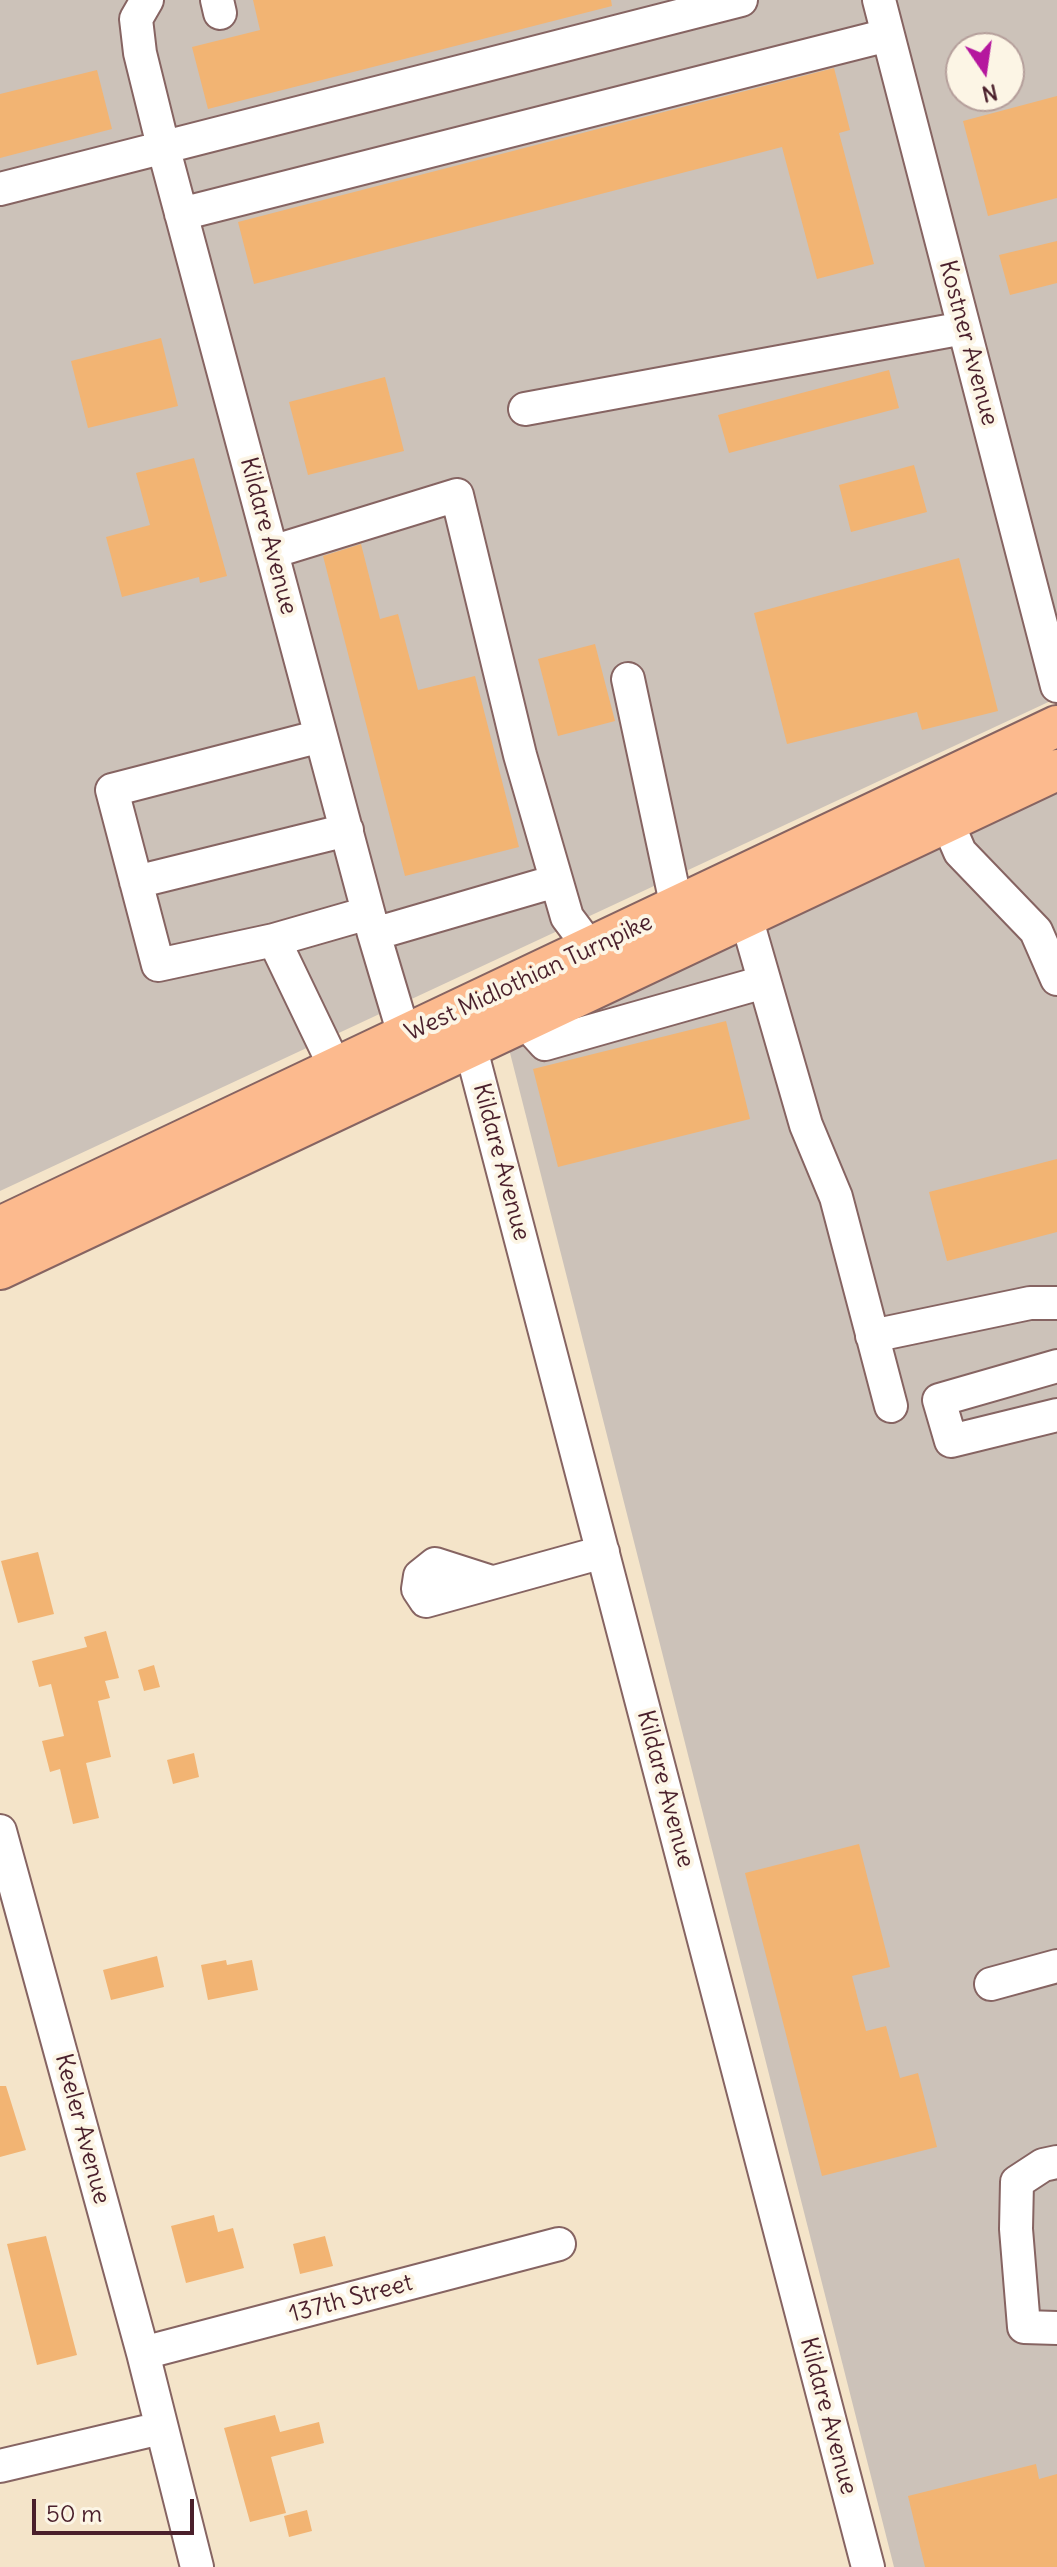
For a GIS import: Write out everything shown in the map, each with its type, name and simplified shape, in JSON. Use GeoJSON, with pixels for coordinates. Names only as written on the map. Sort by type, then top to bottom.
{"type":"FeatureCollection","features":[{"type":"Feature","properties":{"kind":"main road","name":"West Midlothian Turnpike"},"geometry":{"type":"LineString","coordinates":[[0,1269],[410,1055],[466,1029],[591,949],[1057,726]]}},
{"type":"Feature","properties":{"kind":"main road","name":"West Midlothian Turnpike"},"geometry":{"type":"LineString","coordinates":[[466,1029],[525,1022],[1057,770]]}},
{"type":"Feature","properties":{"kind":"main road","name":"West Midlothian Turnpike"},"geometry":{"type":"LineString","coordinates":[[0,1227],[336,1069],[410,1055]]}},
{"type":"Feature","properties":{"kind":"street","name":"Kildare Avenue"},"geometry":{"type":"LineString","coordinates":[[147,0],[136,19],[140,53],[163,146],[371,923],[410,1055]]}},
{"type":"Feature","properties":{"kind":"street"},"geometry":{"type":"LineString","coordinates":[[0,189],[741,0]]}},
{"type":"Feature","properties":{"kind":"street","name":"Kostner Avenue"},"geometry":{"type":"LineString","coordinates":[[879,0],[1057,686]]}},
{"type":"Feature","properties":{"kind":"street"},"geometry":{"type":"LineString","coordinates":[[181,214],[888,35]]}},
{"type":"Feature","properties":{"kind":"street"},"geometry":{"type":"LineString","coordinates":[[525,409],[964,328]]}},
{"type":"Feature","properties":{"kind":"street"},"geometry":{"type":"LineString","coordinates":[[272,552],[457,495],[520,755],[556,881],[567,917],[591,949]]}},
{"type":"Feature","properties":{"kind":"street"},"geometry":{"type":"LineString","coordinates":[[628,679],[677,908]]}},
{"type":"Feature","properties":{"kind":"street"},"geometry":{"type":"LineString","coordinates":[[321,736],[112,790],[158,965],[371,923],[556,881]]}},
{"type":"Feature","properties":{"kind":"street"},"geometry":{"type":"LineString","coordinates":[[947,822],[960,852],[1036,931],[1057,979]]}},
{"type":"Feature","properties":{"kind":"street"},"geometry":{"type":"LineString","coordinates":[[136,882],[347,830]]}},
{"type":"Feature","properties":{"kind":"street"},"geometry":{"type":"LineString","coordinates":[[746,917],[806,1125],[836,1197],[891,1406]]}},
{"type":"Feature","properties":{"kind":"street"},"geometry":{"type":"LineString","coordinates":[[274,940],[336,1069]]}},
{"type":"Feature","properties":{"kind":"street"},"geometry":{"type":"LineString","coordinates":[[525,1022],[545,1044],[764,982]]}},
{"type":"Feature","properties":{"kind":"street","name":"Kildare Avenue"},"geometry":{"type":"LineString","coordinates":[[466,1029],[868,2567]]}},
{"type":"Feature","properties":{"kind":"street"},"geometry":{"type":"LineString","coordinates":[[872,1336],[1030,1303],[1057,1303]]}},
{"type":"Feature","properties":{"kind":"street"},"geometry":{"type":"LineString","coordinates":[[1055,1373],[939,1400],[951,1441],[1057,1415]]}},
{"type":"Feature","properties":{"kind":"street"},"geometry":{"type":"LineString","coordinates":[[488,1581],[603,1552]]}},
{"type":"Feature","properties":{"kind":"street","name":"Keeler Avenue"},"geometry":{"type":"LineString","coordinates":[[0,1831],[143,2353],[197,2567]]}},
{"type":"Feature","properties":{"kind":"street"},"geometry":{"type":"LineString","coordinates":[[991,1984],[1057,1966]]}},
{"type":"Feature","properties":{"kind":"street"},"geometry":{"type":"LineString","coordinates":[[1057,2162],[1043,2165],[1017,2182],[1016,2229],[1024,2327],[1057,2328]]}},
{"type":"Feature","properties":{"kind":"street","name":"137th Street"},"geometry":{"type":"LineString","coordinates":[[143,2353],[559,2244]]}},
{"type":"Feature","properties":{"kind":"street"},"geometry":{"type":"LineString","coordinates":[[0,2466],[161,2428]]}},
{"type":"Feature","properties":{"kind":"shaded area"},"geometry":{"type":"Polygon","coordinates":[[[0,0],[1057,0],[1057,698],[0,1191],[0,0]]]}},
{"type":"Feature","properties":{"kind":"shaded area"},"geometry":{"type":"Polygon","coordinates":[[[1057,788],[1057,2567],[894,2567],[508,1045],[1057,788]]]}},
{"type":"Feature","properties":{"kind":"building"},"geometry":{"type":"Polygon","coordinates":[[[253,0],[611,0],[612,6],[208,109],[192,47],[260,30],[253,0]]]}},
{"type":"Feature","properties":{"kind":"building"},"geometry":{"type":"Polygon","coordinates":[[[834,68],[850,130],[839,133],[874,264],[817,279],[782,147],[254,284],[238,222],[834,68]]]}},
{"type":"Feature","properties":{"kind":"building"},"geometry":{"type":"Polygon","coordinates":[[[97,70],[112,129],[0,158],[0,94],[97,70]]]}},
{"type":"Feature","properties":{"kind":"building"},"geometry":{"type":"Polygon","coordinates":[[[1057,96],[1057,198],[988,216],[963,121],[997,112],[1025,112],[1025,105],[1057,96]]]}},
{"type":"Feature","properties":{"kind":"building"},"geometry":{"type":"Polygon","coordinates":[[[1057,241],[1057,283],[1010,295],[999,255],[1057,241]]]}},
{"type":"Feature","properties":{"kind":"building"},"geometry":{"type":"Polygon","coordinates":[[[161,338],[178,406],[88,428],[71,361],[161,338]]]}},
{"type":"Feature","properties":{"kind":"building"},"geometry":{"type":"Polygon","coordinates":[[[889,370],[899,408],[729,453],[718,415],[889,370]]]}},
{"type":"Feature","properties":{"kind":"building"},"geometry":{"type":"Polygon","coordinates":[[[385,377],[404,451],[308,475],[289,402],[385,377]]]}},
{"type":"Feature","properties":{"kind":"building"},"geometry":{"type":"Polygon","coordinates":[[[194,458],[227,576],[200,583],[199,577],[122,597],[106,537],[150,525],[136,473],[194,458]]]}},
{"type":"Feature","properties":{"kind":"building"},"geometry":{"type":"Polygon","coordinates":[[[914,465],[927,512],[851,532],[839,485],[914,465]]]}},
{"type":"Feature","properties":{"kind":"building"},"geometry":{"type":"Polygon","coordinates":[[[361,544],[380,619],[398,614],[418,690],[475,676],[519,847],[405,876],[323,556],[361,544]]]}},
{"type":"Feature","properties":{"kind":"building"},"geometry":{"type":"Polygon","coordinates":[[[959,558],[998,711],[922,730],[917,712],[787,744],[754,613],[959,558]]]}},
{"type":"Feature","properties":{"kind":"building"},"geometry":{"type":"Polygon","coordinates":[[[595,644],[615,721],[558,736],[538,659],[595,644]]]}},
{"type":"Feature","properties":{"kind":"building"},"geometry":{"type":"Polygon","coordinates":[[[726,1021],[750,1119],[558,1167],[533,1069],[726,1021]]]}},
{"type":"Feature","properties":{"kind":"building"},"geometry":{"type":"Polygon","coordinates":[[[1057,1159],[1057,1232],[947,1261],[929,1192],[1057,1159]]]}},
{"type":"Feature","properties":{"kind":"building"},"geometry":{"type":"Polygon","coordinates":[[[38,1552],[54,1614],[18,1623],[1,1561],[38,1552]]]}},
{"type":"Feature","properties":{"kind":"building"},"geometry":{"type":"Polygon","coordinates":[[[106,1631],[119,1678],[105,1681],[110,1698],[98,1701],[111,1757],[86,1763],[99,1818],[73,1824],[60,1769],[50,1772],[42,1741],[64,1736],[51,1684],[39,1687],[32,1661],[87,1647],[84,1637],[106,1631]]]}},
{"type":"Feature","properties":{"kind":"building"},"geometry":{"type":"Polygon","coordinates":[[[154,1665],[160,1687],[144,1691],[138,1670],[154,1665]]]}},
{"type":"Feature","properties":{"kind":"building"},"geometry":{"type":"Polygon","coordinates":[[[194,1753],[199,1777],[173,1784],[167,1760],[194,1753]]]}},
{"type":"Feature","properties":{"kind":"building"},"geometry":{"type":"Polygon","coordinates":[[[859,1844],[890,1967],[852,1976],[866,2031],[886,2026],[900,2078],[918,2073],[937,2147],[822,2176],[745,1873],[859,1844]]]}},
{"type":"Feature","properties":{"kind":"building"},"geometry":{"type":"Polygon","coordinates":[[[157,1956],[164,1987],[111,2000],[103,1970],[157,1956]]]}},
{"type":"Feature","properties":{"kind":"building"},"geometry":{"type":"Polygon","coordinates":[[[226,1960],[227,1965],[252,1960],[258,1990],[208,2000],[201,1965],[226,1960]]]}},
{"type":"Feature","properties":{"kind":"building"},"geometry":{"type":"Polygon","coordinates":[[[0,2086],[6,2086],[26,2150],[0,2157],[0,2086]]]}},
{"type":"Feature","properties":{"kind":"building"},"geometry":{"type":"Polygon","coordinates":[[[214,2215],[218,2232],[233,2228],[244,2268],[186,2283],[171,2226],[214,2215]]]}},
{"type":"Feature","properties":{"kind":"building"},"geometry":{"type":"Polygon","coordinates":[[[46,2236],[77,2355],[37,2365],[7,2244],[46,2236]]]}},
{"type":"Feature","properties":{"kind":"building"},"geometry":{"type":"Polygon","coordinates":[[[325,2236],[333,2266],[300,2274],[293,2244],[325,2236]]]}},
{"type":"Feature","properties":{"kind":"building"},"geometry":{"type":"Polygon","coordinates":[[[275,2415],[280,2432],[319,2422],[324,2443],[271,2457],[286,2513],[250,2522],[224,2428],[275,2415]]]}},
{"type":"Feature","properties":{"kind":"building"},"geometry":{"type":"Polygon","coordinates":[[[1036,2464],[1039,2479],[1057,2474],[1057,2567],[925,2567],[908,2496],[1036,2464]]]}},
{"type":"Feature","properties":{"kind":"building"},"geometry":{"type":"Polygon","coordinates":[[[307,2510],[312,2531],[289,2537],[284,2516],[307,2510]]]}}]}
